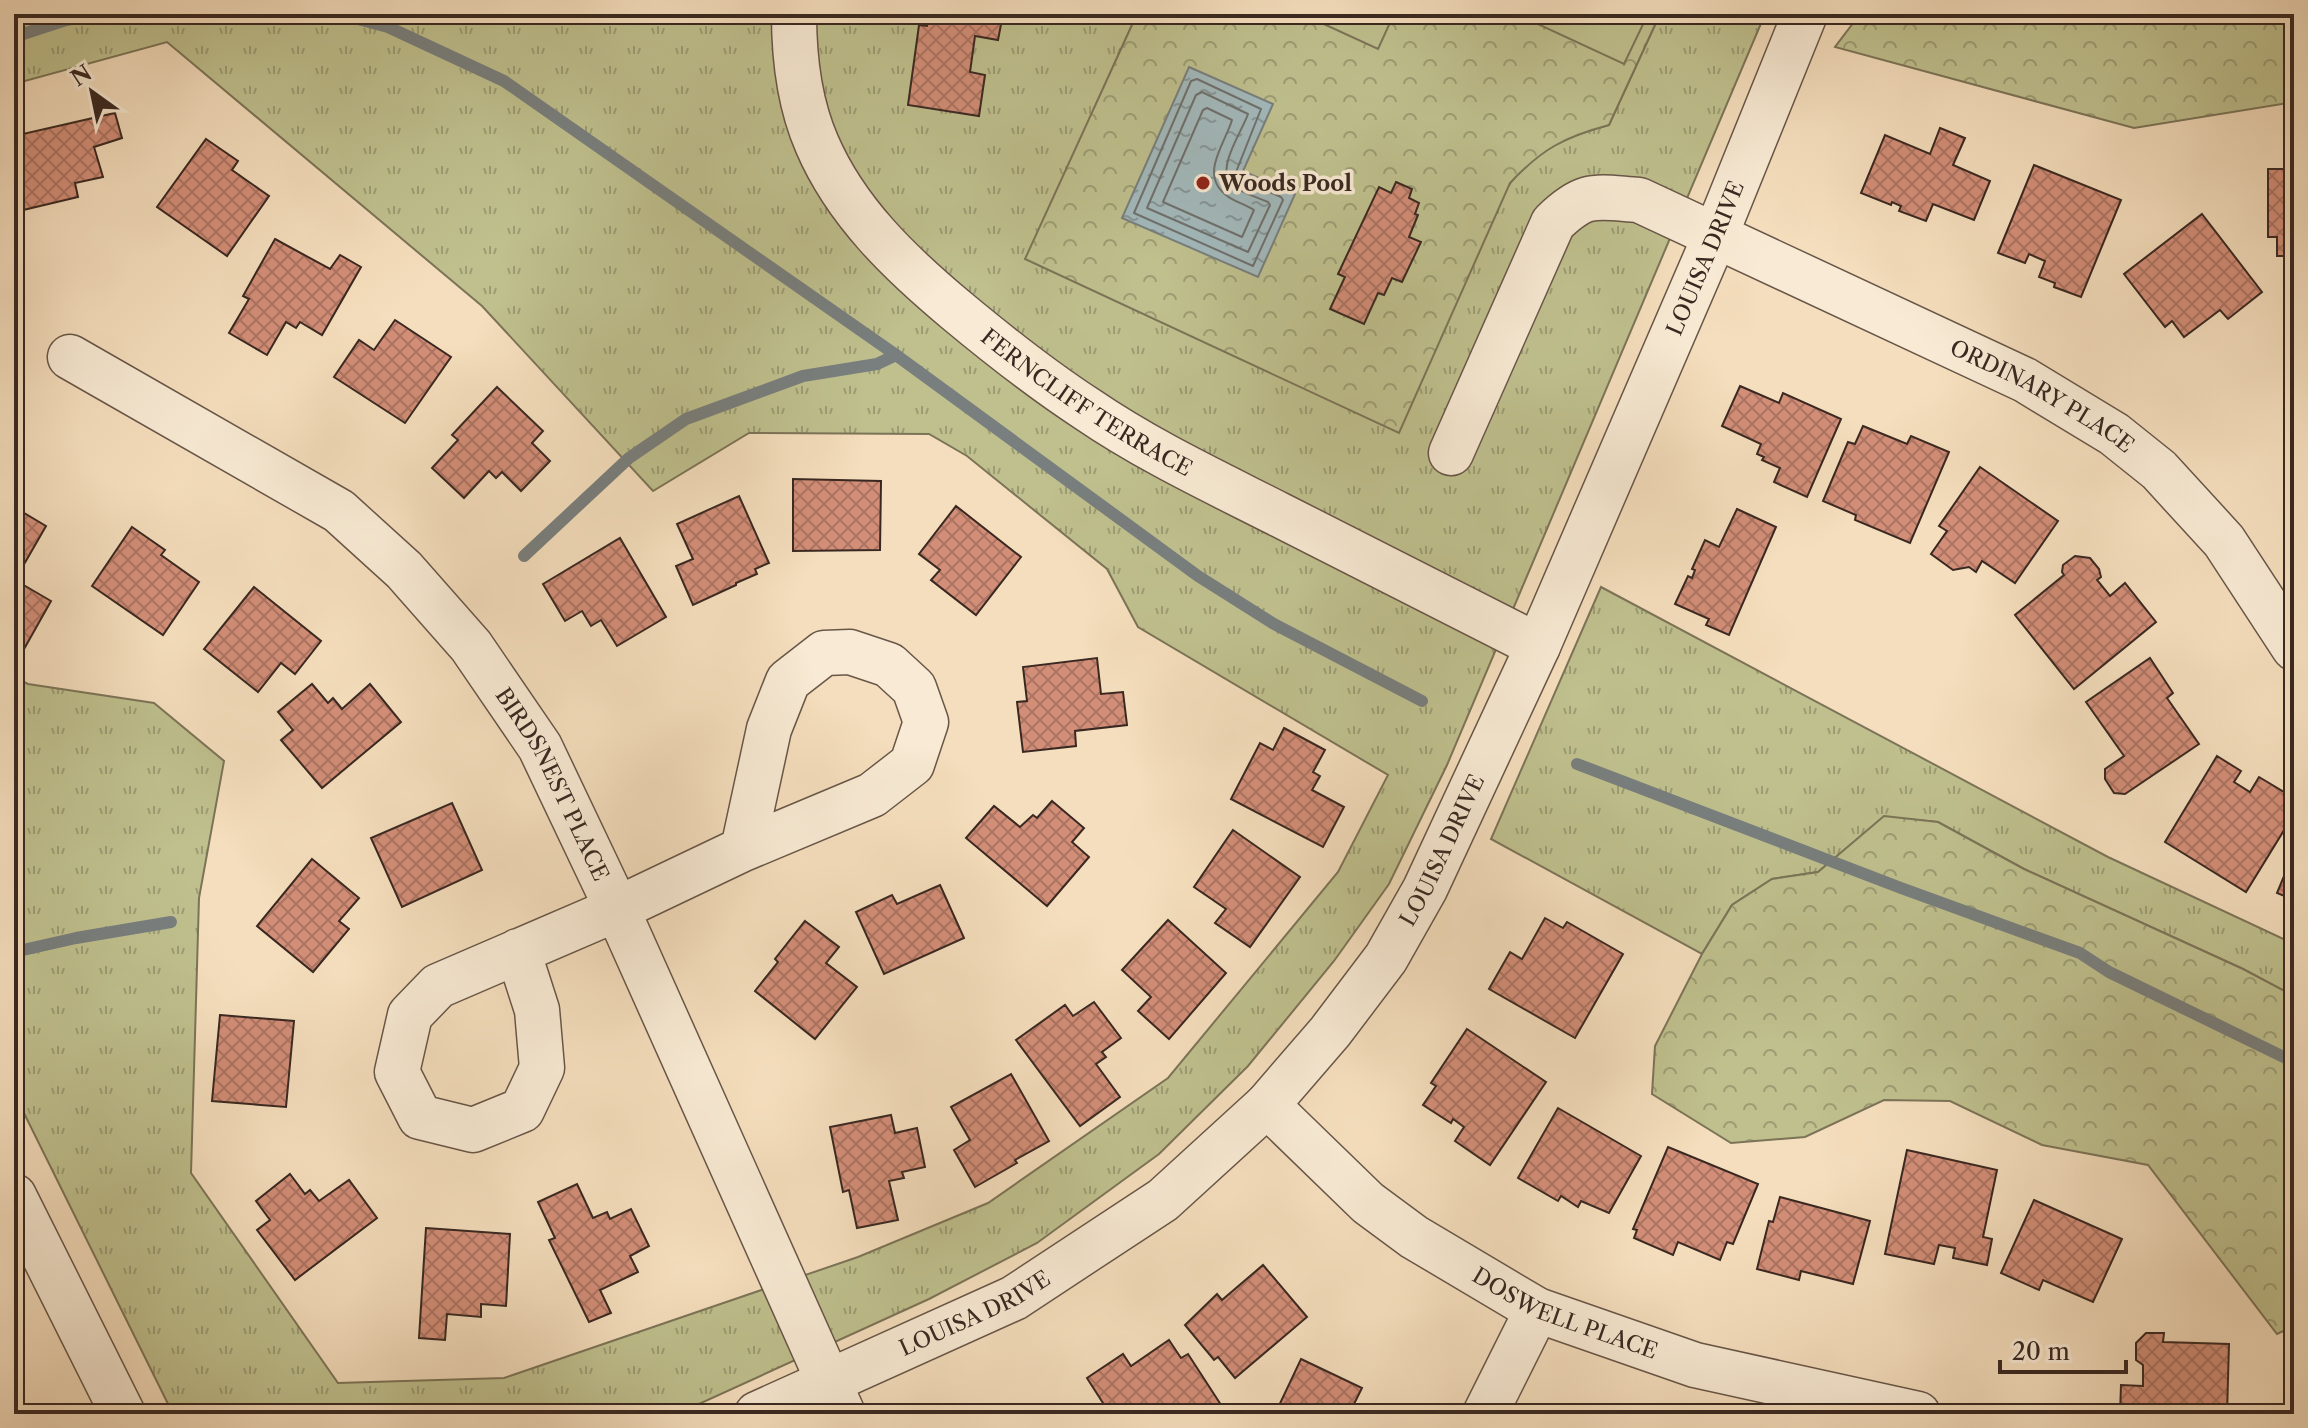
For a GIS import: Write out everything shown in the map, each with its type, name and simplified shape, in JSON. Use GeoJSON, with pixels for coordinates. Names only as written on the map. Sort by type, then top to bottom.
{"type":"FeatureCollection","features":[{"type":"Feature","properties":{"kind":"street","name":"FERNCLIFF TERRACE"},"geometry":{"type":"LineString","coordinates":[[794,14],[794,52],[801,93],[817,145],[847,196],[884,244],[914,274],[997,345],[1088,410],[1166,458],[1538,646]]}},
{"type":"Feature","properties":{"kind":"street","name":"LOUISA DRIVE"},"geometry":{"type":"LineString","coordinates":[[757,1414],[837,1398],[1014,1298],[1163,1200],[1267,1105],[1330,1032],[1386,958],[1425,889],[1538,646],[1716,234],[1805,14]]}},
{"type":"Feature","properties":{"kind":"street","name":"ORDINARY PLACE"},"geometry":{"type":"LineString","coordinates":[[1451,453],[1553,223],[1576,201],[1600,197],[1639,200],[2025,380],[2114,434],[2159,470],[2224,541],[2294,648]]}},
{"type":"Feature","properties":{"kind":"street","name":"BIRDSNEST PLACE"},"geometry":{"type":"LineString","coordinates":[[70,357],[339,511],[404,570],[471,646],[540,747],[617,909],[837,1398]]}},
{"type":"Feature","properties":{"kind":"street"},"geometry":{"type":"LineString","coordinates":[[518,951],[617,909],[743,849],[872,795],[912,764],[926,722],[914,688],[889,665],[850,652],[824,653],[788,681],[769,729],[743,849]]}},
{"type":"Feature","properties":{"kind":"street","name":"DOSWELL PLACE"},"geometry":{"type":"LineString","coordinates":[[1267,1105],[1368,1203],[1414,1237],[1537,1310],[1695,1365],[1918,1414]]}},
{"type":"Feature","properties":{"kind":"street"},"geometry":{"type":"LineString","coordinates":[[14,1196],[123,1414]]}},
{"type":"Feature","properties":{"kind":"street"},"geometry":{"type":"LineString","coordinates":[[1485,1414],[1537,1310]]}},
{"type":"Feature","properties":{"kind":"green space"},"geometry":{"type":"Polygon","coordinates":[[[14,14],[670,14],[691,24],[696,14],[1137,14],[1026,259],[1489,227],[1508,186],[1532,160],[1581,133],[1609,125],[1660,14],[1765,14],[1447,765],[1389,884],[1334,961],[1248,1066],[1159,1154],[1037,1243],[929,1299],[677,1414],[173,1414],[14,1093],[14,677],[28,684],[154,703],[224,761],[199,898],[191,1173],[338,1383],[504,1378],[858,1257],[988,1203],[1168,1078],[1338,872],[1388,775],[1138,627],[1107,569],[967,456],[929,434],[749,433],[653,491],[482,306],[167,42],[14,84],[14,14]]]}},
{"type":"Feature","properties":{"kind":"green space"},"geometry":{"type":"Polygon","coordinates":[[[1137,14],[1660,14],[1609,125],[1579,134],[1555,146],[1510,183],[1399,433],[1025,259],[1137,14]]]}},
{"type":"Feature","properties":{"kind":"green space"},"geometry":{"type":"Polygon","coordinates":[[[1302,14],[1394,14],[1378,49],[1302,14]]]}},
{"type":"Feature","properties":{"kind":"green space"},"geometry":{"type":"Polygon","coordinates":[[[1516,14],[1648,14],[1624,64],[1516,14]]]}},
{"type":"Feature","properties":{"kind":"green space"},"geometry":{"type":"Polygon","coordinates":[[[1860,14],[2267,14],[2294,28],[2294,105],[2288,103],[2134,128],[1835,47],[1860,14]]]}},
{"type":"Feature","properties":{"kind":"green space"},"geometry":{"type":"Polygon","coordinates":[[[1601,587],[2108,857],[2294,944],[2294,996],[2243,969],[2024,869],[1938,822],[1884,817],[1818,872],[1772,879],[1732,905],[1702,954],[1491,839],[1601,587]]]}},
{"type":"Feature","properties":{"kind":"green space"},"geometry":{"type":"Polygon","coordinates":[[[1884,816],[1938,822],[2024,869],[2243,969],[2294,996],[2294,1326],[2277,1334],[2148,1165],[2042,1145],[1950,1101],[1884,1100],[1805,1137],[1731,1143],[1652,1094],[1655,1046],[1702,954],[1732,905],[1772,879],[1818,872],[1884,816]]]}},
{"type":"Feature","properties":{"kind":"water","name":"Woods Pool"},"geometry":{"type":"Polygon","coordinates":[[[1189,67],[1273,104],[1243,171],[1295,194],[1258,277],[1122,218],[1189,67]]]}},
{"type":"Feature","properties":{"kind":"building"},"geometry":{"type":"Polygon","coordinates":[[[929,14],[1003,14],[998,40],[975,36],[970,72],[985,75],[979,116],[908,105],[919,25],[927,26],[929,14]]]}},
{"type":"Feature","properties":{"kind":"building"},"geometry":{"type":"Polygon","coordinates":[[[115,113],[122,138],[94,147],[103,177],[75,183],[78,197],[19,211],[14,192],[14,136],[115,113]]]}},
{"type":"Feature","properties":{"kind":"building"},"geometry":{"type":"Polygon","coordinates":[[[1940,128],[1965,138],[1953,165],[1990,181],[1974,220],[1933,204],[1926,221],[1899,211],[1901,206],[1892,202],[1891,205],[1861,193],[1885,135],[1930,154],[1940,128]]]}},
{"type":"Feature","properties":{"kind":"building"},"geometry":{"type":"Polygon","coordinates":[[[206,139],[238,161],[232,170],[269,196],[227,256],[157,207],[206,139]]]}},
{"type":"Feature","properties":{"kind":"building"},"geometry":{"type":"Polygon","coordinates":[[[2034,165],[2121,200],[2081,297],[2054,287],[2055,283],[2039,277],[2045,261],[2029,254],[2025,263],[1998,253],[2034,165]]]}},
{"type":"Feature","properties":{"kind":"building"},"geometry":{"type":"Polygon","coordinates":[[[2268,169],[2294,169],[2294,256],[2277,256],[2277,237],[2268,237],[2268,169]]]}},
{"type":"Feature","properties":{"kind":"building"},"geometry":{"type":"Polygon","coordinates":[[[1396,182],[1412,189],[1409,198],[1419,203],[1415,214],[1418,215],[1409,237],[1421,242],[1402,282],[1392,278],[1384,295],[1378,293],[1364,324],[1330,309],[1345,277],[1338,274],[1379,187],[1391,193],[1396,182]]]}},
{"type":"Feature","properties":{"kind":"building"},"geometry":{"type":"Polygon","coordinates":[[[2202,214],[2262,292],[2228,319],[2220,310],[2184,337],[2172,321],[2165,327],[2124,274],[2202,214]]]}},
{"type":"Feature","properties":{"kind":"building"},"geometry":{"type":"Polygon","coordinates":[[[275,239],[330,269],[340,255],[361,267],[322,335],[300,322],[296,328],[286,322],[267,355],[229,333],[249,299],[243,296],[275,239]]]}},
{"type":"Feature","properties":{"kind":"building"},"geometry":{"type":"Polygon","coordinates":[[[395,320],[451,357],[405,423],[334,377],[359,340],[374,350],[395,320]]]}},
{"type":"Feature","properties":{"kind":"building"},"geometry":{"type":"Polygon","coordinates":[[[1740,386],[1779,403],[1783,393],[1841,419],[1807,497],[1774,482],[1780,468],[1762,460],[1764,457],[1757,454],[1761,444],[1722,426],[1740,386]]]}},
{"type":"Feature","properties":{"kind":"building"},"geometry":{"type":"Polygon","coordinates":[[[497,387],[543,431],[532,443],[550,461],[521,491],[502,472],[496,478],[489,471],[464,498],[432,468],[458,440],[452,435],[497,387]]]}},
{"type":"Feature","properties":{"kind":"building"},"geometry":{"type":"Polygon","coordinates":[[[1863,426],[1907,444],[1911,436],[1949,452],[1910,543],[1855,520],[1856,515],[1823,501],[1848,442],[1855,444],[1863,426]]]}},
{"type":"Feature","properties":{"kind":"building"},"geometry":{"type":"Polygon","coordinates":[[[1980,467],[2058,521],[2015,583],[1982,561],[1976,572],[1969,567],[1953,570],[1931,554],[1947,531],[1939,526],[1980,467]]]}},
{"type":"Feature","properties":{"kind":"building"},"geometry":{"type":"Polygon","coordinates":[[[793,479],[881,481],[880,550],[793,551],[793,479]]]}},
{"type":"Feature","properties":{"kind":"building"},"geometry":{"type":"Polygon","coordinates":[[[739,496],[769,563],[755,569],[757,574],[693,605],[676,566],[693,559],[677,524],[739,496]]]}},
{"type":"Feature","properties":{"kind":"building"},"geometry":{"type":"Polygon","coordinates":[[[956,506],[1021,557],[976,615],[931,580],[940,570],[919,554],[956,506]]]}},
{"type":"Feature","properties":{"kind":"building"},"geometry":{"type":"Polygon","coordinates":[[[14,507],[46,526],[15,580],[51,601],[24,649],[14,643],[14,507]]]}},
{"type":"Feature","properties":{"kind":"building"},"geometry":{"type":"Polygon","coordinates":[[[1737,509],[1776,527],[1729,635],[1706,625],[1709,619],[1675,604],[1688,576],[1692,578],[1695,570],[1692,569],[1705,540],[1719,547],[1737,509]]]}},
{"type":"Feature","properties":{"kind":"building"},"geometry":{"type":"Polygon","coordinates":[[[132,527],[165,550],[161,555],[199,582],[163,635],[92,586],[132,527]]]}},
{"type":"Feature","properties":{"kind":"building"},"geometry":{"type":"Polygon","coordinates":[[[620,538],[666,617],[617,646],[601,620],[591,626],[582,611],[565,621],[543,584],[620,538]]]}},
{"type":"Feature","properties":{"kind":"building"},"geometry":{"type":"Polygon","coordinates":[[[2075,556],[2090,558],[2099,569],[2101,577],[2097,580],[2110,596],[2125,583],[2156,622],[2074,689],[2015,615],[2064,575],[2063,565],[2075,556]]]}},
{"type":"Feature","properties":{"kind":"building"},"geometry":{"type":"Polygon","coordinates":[[[254,587],[321,641],[295,674],[281,663],[258,692],[204,649],[254,587]]]}},
{"type":"Feature","properties":{"kind":"building"},"geometry":{"type":"Polygon","coordinates":[[[1097,658],[1101,694],[1123,692],[1127,725],[1075,731],[1076,746],[1023,752],[1017,702],[1027,701],[1023,667],[1097,658]]]}},
{"type":"Feature","properties":{"kind":"building"},"geometry":{"type":"Polygon","coordinates":[[[2150,658],[2173,693],[2167,698],[2199,744],[2125,794],[2114,793],[2105,779],[2105,769],[2124,756],[2086,702],[2150,658]]]}},
{"type":"Feature","properties":{"kind":"building"},"geometry":{"type":"Polygon","coordinates":[[[312,684],[328,703],[333,698],[342,709],[370,684],[401,722],[322,788],[281,740],[293,730],[278,712],[312,684]]]}},
{"type":"Feature","properties":{"kind":"building"},"geometry":{"type":"Polygon","coordinates":[[[1284,728],[1325,750],[1313,772],[1320,776],[1312,790],[1344,807],[1323,847],[1231,799],[1260,743],[1273,750],[1284,728]]]}},
{"type":"Feature","properties":{"kind":"building"},"geometry":{"type":"Polygon","coordinates":[[[2217,756],[2241,771],[2234,782],[2250,792],[2259,777],[2294,798],[2294,814],[2246,892],[2165,842],[2217,756]]]}},
{"type":"Feature","properties":{"kind":"building"},"geometry":{"type":"Polygon","coordinates":[[[1052,801],[1084,828],[1072,842],[1089,857],[1047,906],[966,838],[994,806],[1020,827],[1033,815],[1037,818],[1052,801]]]}},
{"type":"Feature","properties":{"kind":"building"},"geometry":{"type":"Polygon","coordinates":[[[452,803],[482,870],[402,907],[371,838],[452,803]]]}},
{"type":"Feature","properties":{"kind":"building"},"geometry":{"type":"Polygon","coordinates":[[[1233,830],[1300,877],[1250,947],[1215,923],[1226,909],[1194,887],[1233,830]]]}},
{"type":"Feature","properties":{"kind":"building"},"geometry":{"type":"Polygon","coordinates":[[[2294,852],[2294,900],[2277,893],[2294,852]]]}},
{"type":"Feature","properties":{"kind":"building"},"geometry":{"type":"Polygon","coordinates":[[[312,859],[359,898],[339,921],[349,929],[313,972],[257,926],[312,859]]]}},
{"type":"Feature","properties":{"kind":"building"},"geometry":{"type":"Polygon","coordinates":[[[940,885],[964,938],[884,974],[856,912],[892,895],[897,904],[940,885]]]}},
{"type":"Feature","properties":{"kind":"building"},"geometry":{"type":"Polygon","coordinates":[[[1545,918],[1563,928],[1567,922],[1623,954],[1575,1038],[1489,989],[1510,952],[1522,959],[1545,918]]]}},
{"type":"Feature","properties":{"kind":"building"},"geometry":{"type":"Polygon","coordinates":[[[1168,920],[1226,973],[1169,1039],[1138,1011],[1151,997],[1122,970],[1168,920]]]}},
{"type":"Feature","properties":{"kind":"building"},"geometry":{"type":"Polygon","coordinates":[[[805,921],[839,947],[826,963],[857,987],[815,1039],[755,991],[805,921]]]}},
{"type":"Feature","properties":{"kind":"building"},"geometry":{"type":"Polygon","coordinates":[[[1094,1002],[1121,1038],[1102,1052],[1106,1057],[1096,1064],[1120,1097],[1080,1126],[1016,1040],[1065,1005],[1073,1016],[1094,1002]]]}},
{"type":"Feature","properties":{"kind":"building"},"geometry":{"type":"Polygon","coordinates":[[[220,1015],[294,1021],[286,1107],[212,1101],[220,1015]]]}},
{"type":"Feature","properties":{"kind":"building"},"geometry":{"type":"Polygon","coordinates":[[[1467,1029],[1546,1082],[1490,1165],[1455,1141],[1464,1127],[1453,1119],[1451,1123],[1423,1105],[1436,1086],[1431,1083],[1467,1029]]]}},
{"type":"Feature","properties":{"kind":"building"},"geometry":{"type":"Polygon","coordinates":[[[1011,1074],[1049,1141],[975,1187],[954,1150],[970,1140],[951,1107],[1011,1074]]]}},
{"type":"Feature","properties":{"kind":"building"},"geometry":{"type":"Polygon","coordinates":[[[1558,1108],[1641,1156],[1609,1213],[1581,1201],[1578,1207],[1561,1196],[1558,1201],[1518,1178],[1558,1108]]]}},
{"type":"Feature","properties":{"kind":"building"},"geometry":{"type":"Polygon","coordinates":[[[891,1115],[895,1133],[917,1128],[925,1167],[902,1172],[904,1178],[889,1181],[898,1220],[857,1228],[849,1190],[843,1192],[830,1127],[891,1115]]]}},
{"type":"Feature","properties":{"kind":"building"},"geometry":{"type":"Polygon","coordinates":[[[1668,1147],[1758,1184],[1733,1244],[1727,1242],[1720,1260],[1678,1242],[1673,1255],[1634,1238],[1637,1230],[1633,1229],[1668,1147]]]}},
{"type":"Feature","properties":{"kind":"building"},"geometry":{"type":"Polygon","coordinates":[[[1907,1150],[1997,1170],[1983,1237],[1992,1239],[1987,1265],[1953,1258],[1955,1248],[1939,1245],[1934,1264],[1885,1254],[1907,1150]]]}},
{"type":"Feature","properties":{"kind":"building"},"geometry":{"type":"Polygon","coordinates":[[[290,1174],[305,1194],[310,1190],[319,1201],[349,1180],[377,1218],[295,1280],[257,1230],[270,1220],[256,1201],[290,1174]]]}},
{"type":"Feature","properties":{"kind":"building"},"geometry":{"type":"Polygon","coordinates":[[[577,1184],[593,1218],[607,1212],[610,1219],[631,1209],[649,1246],[630,1256],[638,1272],[600,1290],[611,1313],[589,1322],[549,1240],[555,1238],[538,1202],[577,1184]]]}},
{"type":"Feature","properties":{"kind":"building"},"geometry":{"type":"Polygon","coordinates":[[[1780,1197],[1870,1221],[1853,1284],[1801,1271],[1799,1280],[1757,1269],[1769,1221],[1773,1222],[1780,1197]]]}},
{"type":"Feature","properties":{"kind":"building"},"geometry":{"type":"Polygon","coordinates":[[[2034,1200],[2122,1239],[2093,1302],[2043,1280],[2039,1290],[2001,1273],[2034,1200]]]}},
{"type":"Feature","properties":{"kind":"building"},"geometry":{"type":"Polygon","coordinates":[[[426,1228],[510,1234],[506,1306],[481,1304],[481,1317],[447,1314],[445,1340],[419,1338],[426,1228]]]}},
{"type":"Feature","properties":{"kind":"building"},"geometry":{"type":"Polygon","coordinates":[[[1263,1265],[1307,1317],[1235,1378],[1218,1357],[1214,1360],[1185,1325],[1217,1294],[1222,1300],[1263,1265]]]}},
{"type":"Feature","properties":{"kind":"building"},"geometry":{"type":"Polygon","coordinates":[[[2146,1333],[2164,1333],[2163,1342],[2229,1344],[2227,1414],[2120,1414],[2121,1385],[2143,1386],[2143,1365],[2136,1360],[2136,1343],[2146,1333]]]}},
{"type":"Feature","properties":{"kind":"building"},"geometry":{"type":"Polygon","coordinates":[[[1169,1340],[1181,1358],[1188,1354],[1223,1408],[1214,1414],[1110,1414],[1087,1378],[1123,1354],[1131,1366],[1169,1340]]]}},
{"type":"Feature","properties":{"kind":"building"},"geometry":{"type":"Polygon","coordinates":[[[1301,1359],[1362,1388],[1349,1414],[1275,1414],[1301,1359]]]}},
{"type":"Feature","properties":{"kind":"waterway"},"geometry":{"type":"LineString","coordinates":[[14,37],[66,20],[97,14]]}},
{"type":"Feature","properties":{"kind":"waterway"},"geometry":{"type":"LineString","coordinates":[[339,14],[388,27],[504,81],[896,355],[1198,576],[1274,624],[1422,701]]}},
{"type":"Feature","properties":{"kind":"waterway"},"geometry":{"type":"LineString","coordinates":[[524,556],[629,458],[686,419],[803,376],[877,364],[896,355]]}},
{"type":"Feature","properties":{"kind":"waterway"},"geometry":{"type":"LineString","coordinates":[[1577,764],[2080,953],[2109,972],[2294,1062]]}},
{"type":"Feature","properties":{"kind":"waterway"},"geometry":{"type":"LineString","coordinates":[[14,952],[171,922]]}},
{"type":"Feature","properties":{"kind":"place","name":"Woods Pool"},"geometry":{"type":"Point","coordinates":[1203,183]}}]}
